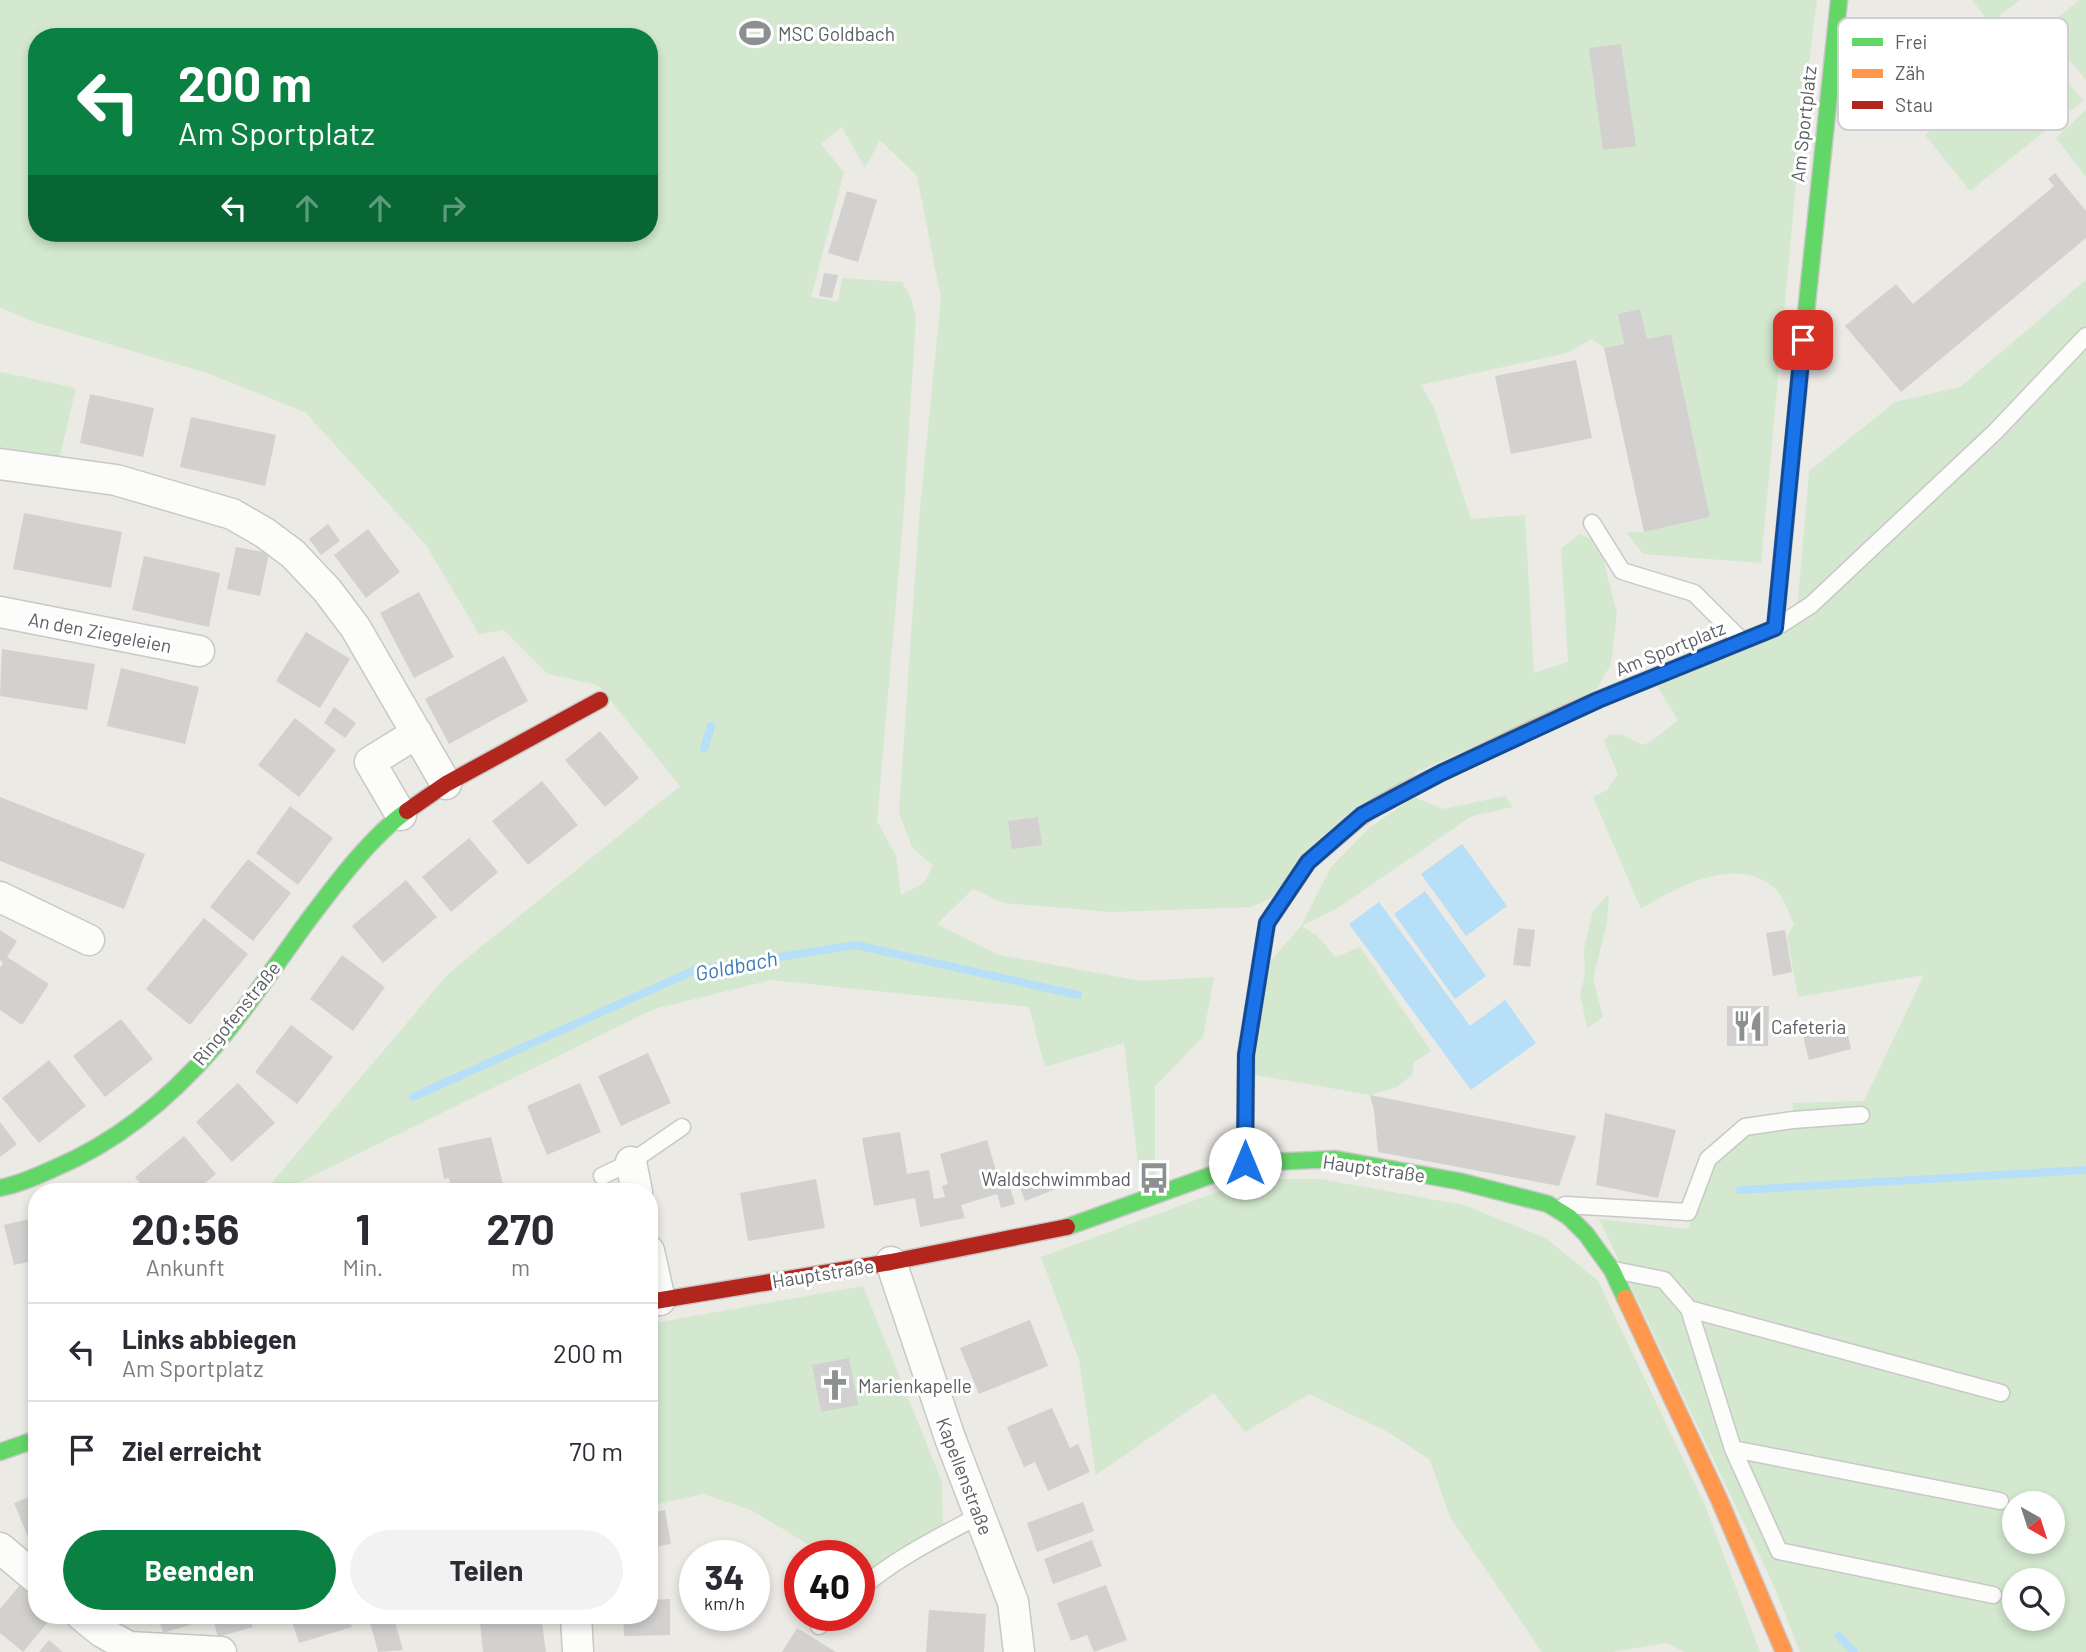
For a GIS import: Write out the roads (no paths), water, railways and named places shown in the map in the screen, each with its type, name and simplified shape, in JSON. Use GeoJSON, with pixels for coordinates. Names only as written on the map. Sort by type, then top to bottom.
{"type":"FeatureCollection","features":[{"type":"Feature","properties":{"kind":"street","name":"Am Sportplatz"},"geometry":{"type":"LineString","coordinates":[[1245,1163],[1246,1055],[1267,923],[1308,862],[1362,815],[1433,777],[1598,700],[1775,628],[1828,82],[1839,0]]}},
{"type":"Feature","properties":{"kind":"street"},"geometry":{"type":"LineString","coordinates":[[0,464],[116,480],[232,514],[265,533],[293,554],[327,590],[355,627],[446,784]]}},
{"type":"Feature","properties":{"kind":"street","name":"An den Ziegeleien"},"geometry":{"type":"LineString","coordinates":[[0,612],[199,651]]}},
{"type":"Feature","properties":{"kind":"street","name":"Ringofenstraße"},"geometry":{"type":"LineString","coordinates":[[0,1188],[16,1185],[79,1158],[119,1134],[155,1106],[215,1046],[324,900],[389,823],[446,784],[600,700]]}},
{"type":"Feature","properties":{"kind":"street"},"geometry":{"type":"LineString","coordinates":[[401,815],[370,762],[417,733]]}},
{"type":"Feature","properties":{"kind":"street"},"geometry":{"type":"LineString","coordinates":[[0,897],[89,940]]}},
{"type":"Feature","properties":{"kind":"street","name":"Hauptstraße"},"geometry":{"type":"LineString","coordinates":[[658,1300],[891,1262],[1076,1225],[1245,1163],[1335,1159],[1458,1181],[1548,1204],[1569,1217],[1586,1234],[1612,1270],[1719,1499],[1784,1652]]}},
{"type":"Feature","properties":{"kind":"street"},"geometry":{"type":"LineString","coordinates":[[631,1162],[635,1183]]}},
{"type":"Feature","properties":{"kind":"street","name":"Kapellenstraße"},"geometry":{"type":"LineString","coordinates":[[891,1262],[950,1438],[1013,1602],[1019,1652]]}},
{"type":"Feature","properties":{"kind":"street"},"geometry":{"type":"LineString","coordinates":[[0,1452],[28,1442]]}},
{"type":"Feature","properties":{"kind":"street"},"geometry":{"type":"LineString","coordinates":[[4,1558],[28,1573]]}},
{"type":"Feature","properties":{"kind":"street"},"geometry":{"type":"LineString","coordinates":[[576,1624],[578,1652]]}},
{"type":"Feature","properties":{"kind":"street"},"geometry":{"type":"LineString","coordinates":[[97,1633],[129,1647],[221,1652]]}},
{"type":"Feature","properties":{"kind":"lane"},"geometry":{"type":"LineString","coordinates":[[1775,628],[1811,604],[1996,431],[2086,336]]}},
{"type":"Feature","properties":{"kind":"lane"},"geometry":{"type":"LineString","coordinates":[[1592,523],[1622,571],[1695,593],[1742,642]]}},
{"type":"Feature","properties":{"kind":"lane"},"geometry":{"type":"LineString","coordinates":[[1548,1204],[1688,1212],[1707,1159],[1745,1127],[1861,1115]]}},
{"type":"Feature","properties":{"kind":"lane"},"geometry":{"type":"LineString","coordinates":[[602,1176],[631,1162],[682,1127]]}},
{"type":"Feature","properties":{"kind":"lane"},"geometry":{"type":"LineString","coordinates":[[1612,1270],[1664,1280],[1689,1309],[1733,1449],[1779,1551],[1993,1595]]}},
{"type":"Feature","properties":{"kind":"lane"},"geometry":{"type":"LineString","coordinates":[[1689,1309],[2001,1393]]}},
{"type":"Feature","properties":{"kind":"lane"},"geometry":{"type":"LineString","coordinates":[[1733,1449],[2000,1501]]}},
{"type":"Feature","properties":{"kind":"lane"},"geometry":{"type":"LineString","coordinates":[[875,1577],[928,1543],[980,1515]]}},
{"type":"Feature","properties":{"kind":"water"},"geometry":{"type":"Polygon","coordinates":[[[1462,844],[1507,906],[1466,936],[1421,874],[1462,844]]]}},
{"type":"Feature","properties":{"kind":"water"},"geometry":{"type":"Polygon","coordinates":[[[1425,891],[1486,976],[1455,999],[1394,914],[1425,891]]]}},
{"type":"Feature","properties":{"kind":"water"},"geometry":{"type":"Polygon","coordinates":[[[1379,902],[1470,1026],[1505,1000],[1536,1043],[1471,1090],[1349,924],[1379,902]]]}},
{"type":"Feature","properties":{"kind":"waterway"},"geometry":{"type":"LineString","coordinates":[[704,749],[711,726]]}},
{"type":"Feature","properties":{"kind":"waterway","name":"Goldbach"},"geometry":{"type":"LineString","coordinates":[[413,1097],[695,970],[856,945],[1078,995]]}},
{"type":"Feature","properties":{"kind":"waterway"},"geometry":{"type":"LineString","coordinates":[[1740,1190],[2086,1170]]}},
{"type":"Feature","properties":{"kind":"waterway","name":"Goldbach"},"geometry":{"type":"LineString","coordinates":[[1839,1636],[1854,1652]]}},
{"type":"Feature","properties":{"kind":"place","name":"MSC Goldbach"},"geometry":{"type":"Point","coordinates":[755,33]}},
{"type":"Feature","properties":{"kind":"place","name":"Cafeteria"},"geometry":{"type":"Point","coordinates":[1748,1026]}},
{"type":"Feature","properties":{"kind":"place","name":"Waldschwimmbad"},"geometry":{"type":"Point","coordinates":[1154,1178]}},
{"type":"Feature","properties":{"kind":"place","name":"Marienkapelle"},"geometry":{"type":"Point","coordinates":[835,1385]}}]}
